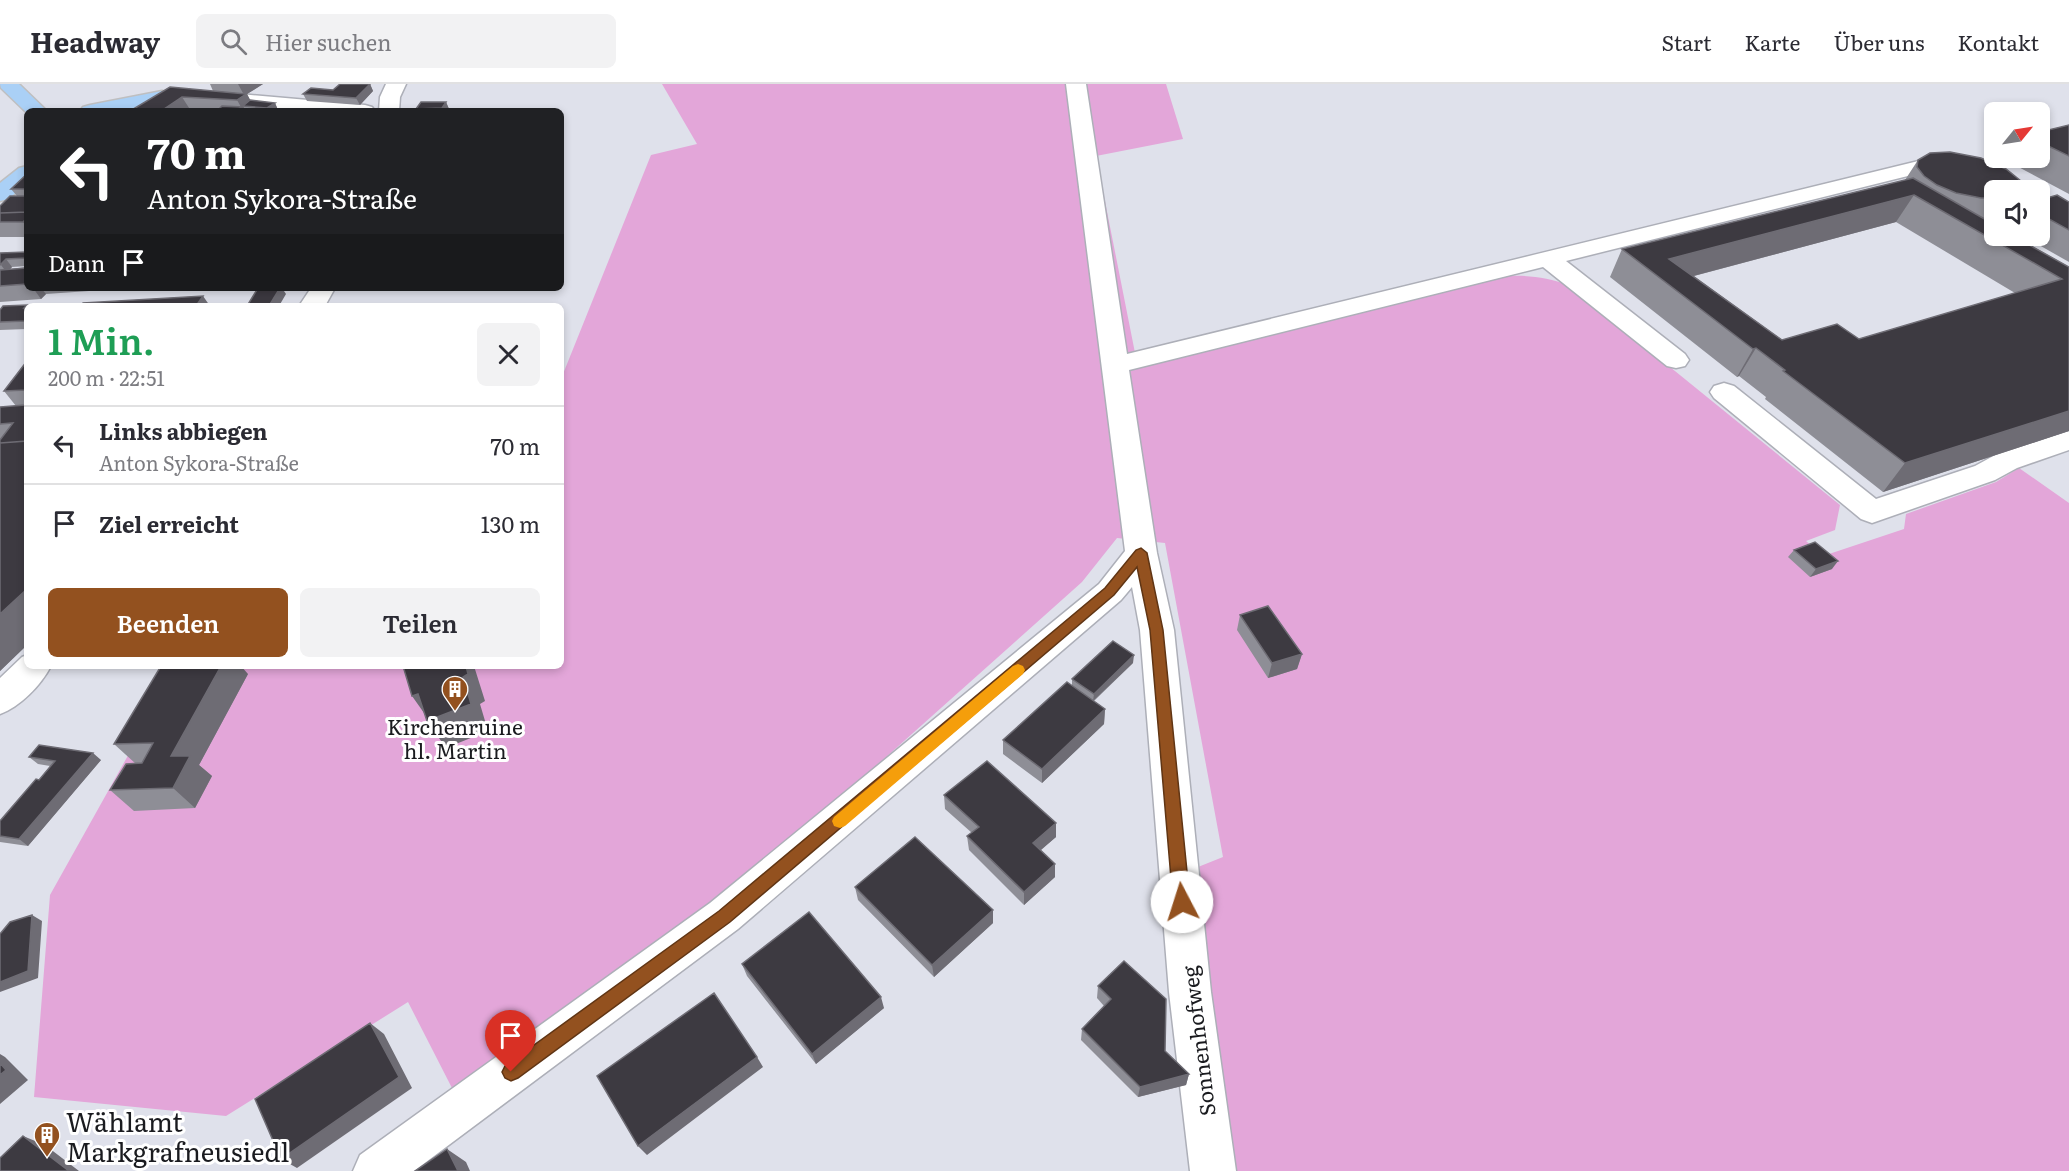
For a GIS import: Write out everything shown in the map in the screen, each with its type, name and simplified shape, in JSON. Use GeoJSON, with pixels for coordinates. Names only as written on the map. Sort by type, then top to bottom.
{"type":"FeatureCollection","features":[{"type":"Feature","properties":{"kind":"main road"},"geometry":{"type":"LineString","coordinates":[[8,84],[34,108]]}},
{"type":"Feature","properties":{"kind":"main road"},"geometry":{"type":"LineString","coordinates":[[104,108],[171,94],[145,108]]}},
{"type":"Feature","properties":{"kind":"main road"},"geometry":{"type":"LineString","coordinates":[[0,194],[24,176]]}},
{"type":"Feature","properties":{"kind":"street"},"geometry":{"type":"LineString","coordinates":[[389,108],[390,97],[396,84]]}},
{"type":"Feature","properties":{"kind":"street","name":"Sonnenhofweg"},"geometry":{"type":"LineString","coordinates":[[1076,84],[1141,553],[1157,630],[1190,992],[1213,1171]]}},
{"type":"Feature","properties":{"kind":"street"},"geometry":{"type":"LineString","coordinates":[[210,98],[329,108]]}},
{"type":"Feature","properties":{"kind":"street"},"geometry":{"type":"LineString","coordinates":[[1115,365],[1947,160],[1984,180]]}},
{"type":"Feature","properties":{"kind":"street"},"geometry":{"type":"LineString","coordinates":[[1548,259],[1676,360]]}},
{"type":"Feature","properties":{"kind":"street"},"geometry":{"type":"LineString","coordinates":[[1724,392],[1872,512],[1985,473],[2007,461],[2069,440]]}},
{"type":"Feature","properties":{"kind":"street"},"geometry":{"type":"LineString","coordinates":[[376,1171],[724,916],[1110,592],[1141,553]]}},
{"type":"Feature","properties":{"kind":"street"},"geometry":{"type":"LineString","coordinates":[[0,700],[31,669]]}},
{"type":"Feature","properties":{"kind":"shaded area"},"geometry":{"type":"Polygon","coordinates":[[[662,84],[1166,84],[1183,139],[1096,156],[1138,368],[1508,276],[1554,280],[1569,285],[1840,505],[1835,530],[1806,541],[1823,556],[1904,529],[1906,514],[1996,482],[2019,468],[2069,503],[2069,1171],[1233,1171],[1209,991],[1198,867],[1223,857],[1165,543],[1117,538],[1082,582],[810,825],[713,903],[452,1088],[408,1002],[226,1116],[34,1097],[50,895],[176,669],[564,669],[564,372],[651,155],[697,144],[662,84]]]}},
{"type":"Feature","properties":{"kind":"building"},"geometry":{"type":"Polygon","coordinates":[[[340,84],[370,84],[356,98],[303,94],[311,88],[333,90],[340,84]]]}},
{"type":"Feature","properties":{"kind":"building"},"geometry":{"type":"Polygon","coordinates":[[[170,87],[246,94],[237,100],[182,97],[166,108],[135,108],[170,87]]]}},
{"type":"Feature","properties":{"kind":"building"},"geometry":{"type":"Polygon","coordinates":[[[250,100],[275,103],[267,108],[243,106],[250,100]]]}},
{"type":"Feature","properties":{"kind":"building"},"geometry":{"type":"Polygon","coordinates":[[[421,102],[446,102],[442,108],[417,108],[421,102]]]}},
{"type":"Feature","properties":{"kind":"building"},"geometry":{"type":"Polygon","coordinates":[[[222,106],[241,107],[240,108],[220,108],[222,106]]]}},
{"type":"Feature","properties":{"kind":"building"},"geometry":{"type":"Polygon","coordinates":[[[2069,125],[2069,156],[2050,147],[2050,130],[2069,125]]]}},
{"type":"Feature","properties":{"kind":"building"},"geometry":{"type":"Polygon","coordinates":[[[1950,152],[1981,158],[1984,159],[1984,168],[2004,168],[2020,180],[1984,180],[1984,198],[1956,193],[1937,185],[1924,176],[1917,167],[1918,160],[1930,153],[1950,152]]]}},
{"type":"Feature","properties":{"kind":"building"},"geometry":{"type":"Polygon","coordinates":[[[24,177],[24,189],[11,189],[24,177]]]}},
{"type":"Feature","properties":{"kind":"building"},"geometry":{"type":"Polygon","coordinates":[[[1913,178],[1984,219],[1984,235],[1914,195],[1669,259],[1782,340],[1837,324],[1859,339],[2062,279],[2004,246],[2031,246],[2069,267],[2069,411],[1905,463],[1756,348],[1753,349],[1622,249],[1913,178]]]}},
{"type":"Feature","properties":{"kind":"building"},"geometry":{"type":"Polygon","coordinates":[[[2057,195],[2069,202],[2069,230],[2050,220],[2050,197],[2057,195]]]}},
{"type":"Feature","properties":{"kind":"building"},"geometry":{"type":"Polygon","coordinates":[[[10,196],[24,196],[24,212],[0,213],[0,206],[10,196]]]}},
{"type":"Feature","properties":{"kind":"building"},"geometry":{"type":"Polygon","coordinates":[[[24,212],[24,221],[0,222],[0,213],[24,212]]]}},
{"type":"Feature","properties":{"kind":"building"},"geometry":{"type":"Polygon","coordinates":[[[24,252],[24,258],[6,259],[0,265],[0,253],[24,252]]]}},
{"type":"Feature","properties":{"kind":"building"},"geometry":{"type":"Polygon","coordinates":[[[24,268],[24,284],[0,286],[0,270],[24,268]]]}},
{"type":"Feature","properties":{"kind":"building"},"geometry":{"type":"Polygon","coordinates":[[[256,291],[278,291],[271,303],[249,303],[256,291]]]}},
{"type":"Feature","properties":{"kind":"building"},"geometry":{"type":"Polygon","coordinates":[[[203,296],[198,303],[83,303],[203,296]]]}},
{"type":"Feature","properties":{"kind":"building"},"geometry":{"type":"Polygon","coordinates":[[[24,305],[24,321],[0,322],[0,310],[3,306],[24,305]]]}},
{"type":"Feature","properties":{"kind":"building"},"geometry":{"type":"Polygon","coordinates":[[[24,365],[24,390],[4,391],[24,365]]]}},
{"type":"Feature","properties":{"kind":"building"},"geometry":{"type":"Polygon","coordinates":[[[24,405],[24,441],[0,443],[13,423],[0,424],[0,407],[24,405]]]}},
{"type":"Feature","properties":{"kind":"building"},"geometry":{"type":"Polygon","coordinates":[[[24,441],[24,592],[0,614],[0,443],[24,441]]]}},
{"type":"Feature","properties":{"kind":"building"},"geometry":{"type":"Polygon","coordinates":[[[1815,542],[1838,561],[1816,569],[1794,550],[1815,542]]]}},
{"type":"Feature","properties":{"kind":"building"},"geometry":{"type":"Polygon","coordinates":[[[1268,606],[1302,654],[1272,663],[1240,615],[1268,606]]]}},
{"type":"Feature","properties":{"kind":"building"},"geometry":{"type":"Polygon","coordinates":[[[1113,641],[1134,655],[1094,694],[1072,679],[1113,641]]]}},
{"type":"Feature","properties":{"kind":"building"},"geometry":{"type":"Polygon","coordinates":[[[159,669],[219,669],[171,756],[190,756],[173,788],[110,790],[126,764],[142,763],[153,743],[114,744],[159,669]]]}},
{"type":"Feature","properties":{"kind":"building"},"geometry":{"type":"Polygon","coordinates":[[[404,669],[467,669],[468,674],[463,677],[471,704],[427,721],[418,694],[412,696],[404,669]]]}},
{"type":"Feature","properties":{"kind":"building"},"geometry":{"type":"Polygon","coordinates":[[[1067,682],[1105,709],[1042,769],[1003,740],[1067,682]]]}},
{"type":"Feature","properties":{"kind":"building"},"geometry":{"type":"Polygon","coordinates":[[[39,745],[93,753],[19,839],[0,836],[0,821],[36,779],[39,780],[55,761],[29,757],[39,745]]]}},
{"type":"Feature","properties":{"kind":"building"},"geometry":{"type":"Polygon","coordinates":[[[987,761],[1056,823],[1033,843],[1055,864],[1024,892],[967,836],[979,827],[944,795],[987,761]]]}},
{"type":"Feature","properties":{"kind":"building"},"geometry":{"type":"Polygon","coordinates":[[[915,837],[993,910],[932,965],[855,887],[915,837]]]}},
{"type":"Feature","properties":{"kind":"building"},"geometry":{"type":"Polygon","coordinates":[[[809,912],[881,997],[812,1054],[742,964],[809,912]]]}},
{"type":"Feature","properties":{"kind":"building"},"geometry":{"type":"Polygon","coordinates":[[[32,915],[28,971],[0,982],[0,934],[10,922],[32,915]]]}},
{"type":"Feature","properties":{"kind":"building"},"geometry":{"type":"Polygon","coordinates":[[[1124,961],[1166,999],[1165,1051],[1189,1074],[1140,1087],[1082,1029],[1111,999],[1098,986],[1124,961]]]}},
{"type":"Feature","properties":{"kind":"building"},"geometry":{"type":"Polygon","coordinates":[[[714,993],[757,1057],[638,1146],[597,1076],[714,993]]]}},
{"type":"Feature","properties":{"kind":"building"},"geometry":{"type":"Polygon","coordinates":[[[370,1023],[399,1077],[281,1159],[255,1099],[370,1023]]]}},
{"type":"Feature","properties":{"kind":"building"},"geometry":{"type":"Polygon","coordinates":[[[0,1063],[6,1070],[0,1075],[0,1063]]]}},
{"type":"Feature","properties":{"kind":"building"},"geometry":{"type":"Polygon","coordinates":[[[23,1136],[69,1171],[0,1171],[0,1158],[23,1136]]]}},
{"type":"Feature","properties":{"kind":"building"},"geometry":{"type":"Polygon","coordinates":[[[447,1149],[458,1171],[415,1171],[447,1149]]]}},
{"type":"Feature","properties":{"kind":"slow traffic"},"geometry":{"type":"LineString","coordinates":[[840,821],[1018,670]]}},
{"type":"Feature","properties":{"kind":"place","name":"Kirchenruine hl. Martin"},"geometry":{"type":"Point","coordinates":[455,712]}},
{"type":"Feature","properties":{"kind":"place","name":"Wählamt Markgrafneusiedl"},"geometry":{"type":"Point","coordinates":[47,1158]}},
{"type":"Feature","properties":{"kind":"route"},"geometry":{"type":"LineString","coordinates":[[511,1072],[724,916],[824,835],[1110,592],[1141,553],[1157,630],[1182,902]]}}]}
